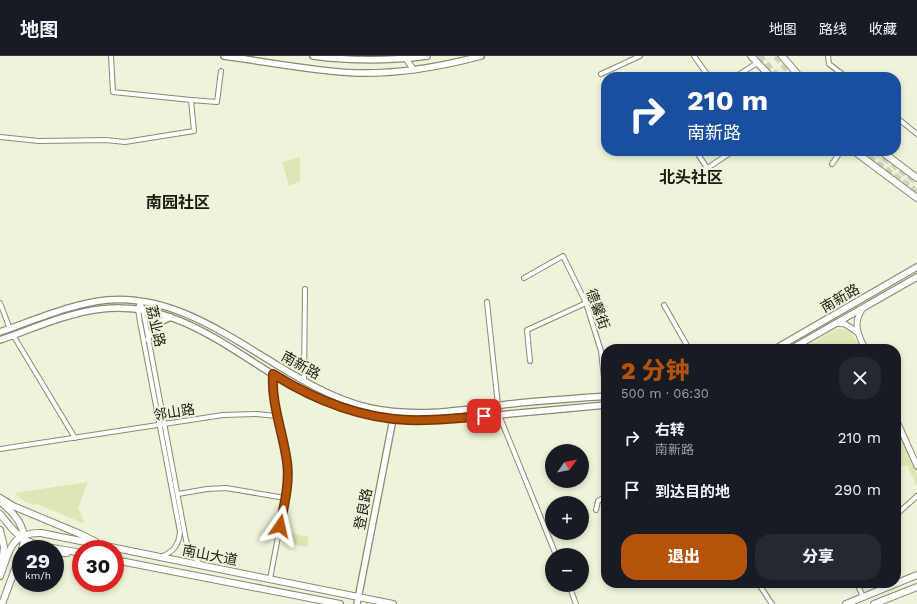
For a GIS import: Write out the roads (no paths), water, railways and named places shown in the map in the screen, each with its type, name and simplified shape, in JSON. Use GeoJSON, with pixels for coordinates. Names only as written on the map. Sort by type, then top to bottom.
{"type":"FeatureCollection","features":[{"type":"Feature","properties":{"kind":"main road"},"geometry":{"type":"LineString","coordinates":[[224,56],[340,71],[373,73],[414,70],[481,56]]}},
{"type":"Feature","properties":{"kind":"main road"},"geometry":{"type":"LineString","coordinates":[[313,56],[365,60],[427,56]]}},
{"type":"Feature","properties":{"kind":"main road"},"geometry":{"type":"LineString","coordinates":[[365,60],[380,56]]}},
{"type":"Feature","properties":{"kind":"main road"},"geometry":{"type":"LineString","coordinates":[[751,56],[766,72]]}},
{"type":"Feature","properties":{"kind":"main road"},"geometry":{"type":"LineString","coordinates":[[782,56],[796,72]]}},
{"type":"Feature","properties":{"kind":"main road"},"geometry":{"type":"LineString","coordinates":[[861,156],[917,198]]}},
{"type":"Feature","properties":{"kind":"main road"},"geometry":{"type":"LineString","coordinates":[[888,156],[917,178]]}},
{"type":"Feature","properties":{"kind":"main road","name":"南新路"},"geometry":{"type":"LineString","coordinates":[[784,344],[917,267]]}},
{"type":"Feature","properties":{"kind":"main road","name":"南新路"},"geometry":{"type":"LineString","coordinates":[[800,344],[917,277]]}},
{"type":"Feature","properties":{"kind":"main road","name":"南新路"},"geometry":{"type":"LineString","coordinates":[[0,332],[62,310],[87,303],[113,300],[140,301],[169,308],[196,318],[304,381],[354,403],[386,411],[404,413],[441,413],[601,396]]}},
{"type":"Feature","properties":{"kind":"main road","name":"南新路"},"geometry":{"type":"LineString","coordinates":[[0,340],[86,312],[111,308],[141,309],[172,317],[207,333],[301,390],[330,403],[367,414],[393,419],[440,420],[601,405]]}},
{"type":"Feature","properties":{"kind":"main road"},"geometry":{"type":"LineString","coordinates":[[148,339],[156,325],[172,317]]}},
{"type":"Feature","properties":{"kind":"main road"},"geometry":{"type":"LineString","coordinates":[[207,333],[210,326]]}},
{"type":"Feature","properties":{"kind":"main road","name":"登良路"},"geometry":{"type":"LineString","coordinates":[[357,601],[393,419]]}},
{"type":"Feature","properties":{"kind":"main road"},"geometry":{"type":"LineString","coordinates":[[0,499],[18,520],[22,537]]}},
{"type":"Feature","properties":{"kind":"main road"},"geometry":{"type":"LineString","coordinates":[[0,499],[92,540]]}},
{"type":"Feature","properties":{"kind":"main road"},"geometry":{"type":"LineString","coordinates":[[0,514],[22,537],[42,545],[72,551]]}},
{"type":"Feature","properties":{"kind":"main road"},"geometry":{"type":"LineString","coordinates":[[0,530],[4,547],[0,577]]}},
{"type":"Feature","properties":{"kind":"main road","name":"南山大道"},"geometry":{"type":"LineString","coordinates":[[22,537],[35,533],[76,540]]}},
{"type":"Feature","properties":{"kind":"main road"},"geometry":{"type":"LineString","coordinates":[[0,577],[11,547],[15,541],[22,537]]}},
{"type":"Feature","properties":{"kind":"main road","name":"南山大道"},"geometry":{"type":"LineString","coordinates":[[124,550],[270,579],[357,601],[393,604]]}},
{"type":"Feature","properties":{"kind":"main road","name":"南山大道"},"geometry":{"type":"LineString","coordinates":[[124,562],[340,604]]}},
{"type":"Feature","properties":{"kind":"main road"},"geometry":{"type":"LineString","coordinates":[[901,582],[917,575]]}},
{"type":"Feature","properties":{"kind":"main road"},"geometry":{"type":"LineString","coordinates":[[2,604],[11,578]]}},
{"type":"Feature","properties":{"kind":"main road"},"geometry":{"type":"LineString","coordinates":[[874,604],[917,587]]}},
{"type":"Feature","properties":{"kind":"main road"},"geometry":{"type":"LineString","coordinates":[[846,604],[885,588]]}},
{"type":"Feature","properties":{"kind":"street"},"geometry":{"type":"LineString","coordinates":[[111,56],[113,92],[217,102],[222,70]]}},
{"type":"Feature","properties":{"kind":"street"},"geometry":{"type":"LineString","coordinates":[[605,72],[640,56]]}},
{"type":"Feature","properties":{"kind":"street"},"geometry":{"type":"LineString","coordinates":[[694,56],[705,72]]}},
{"type":"Feature","properties":{"kind":"street"},"geometry":{"type":"LineString","coordinates":[[828,56],[829,64],[839,72]]}},
{"type":"Feature","properties":{"kind":"street"},"geometry":{"type":"LineString","coordinates":[[408,57],[414,70]]}},
{"type":"Feature","properties":{"kind":"street"},"geometry":{"type":"LineString","coordinates":[[743,72],[757,63]]}},
{"type":"Feature","properties":{"kind":"street"},"geometry":{"type":"LineString","coordinates":[[0,137],[39,140],[106,140],[125,142],[194,131],[191,100]]}},
{"type":"Feature","properties":{"kind":"street"},"geometry":{"type":"LineString","coordinates":[[901,121],[917,134]]}},
{"type":"Feature","properties":{"kind":"street"},"geometry":{"type":"LineString","coordinates":[[699,156],[707,168]]}},
{"type":"Feature","properties":{"kind":"street"},"geometry":{"type":"LineString","coordinates":[[697,175],[725,156]]}},
{"type":"Feature","properties":{"kind":"street"},"geometry":{"type":"LineString","coordinates":[[832,164],[838,156]]}},
{"type":"Feature","properties":{"kind":"street","name":"德馨街"},"geometry":{"type":"LineString","coordinates":[[524,278],[563,256],[586,303],[601,351]]}},
{"type":"Feature","properties":{"kind":"street"},"geometry":{"type":"LineString","coordinates":[[304,381],[305,289]]}},
{"type":"Feature","properties":{"kind":"street","name":"荔业路"},"geometry":{"type":"LineString","coordinates":[[140,301],[162,425],[188,544],[193,557],[201,565]]}},
{"type":"Feature","properties":{"kind":"street"},"geometry":{"type":"LineString","coordinates":[[486,302],[499,415],[553,548]]}},
{"type":"Feature","properties":{"kind":"street"},"geometry":{"type":"LineString","coordinates":[[0,303],[10,329]]}},
{"type":"Feature","properties":{"kind":"street"},"geometry":{"type":"LineString","coordinates":[[530,361],[527,330],[586,303]]}},
{"type":"Feature","properties":{"kind":"street"},"geometry":{"type":"LineString","coordinates":[[664,305],[686,344]]}},
{"type":"Feature","properties":{"kind":"street"},"geometry":{"type":"LineString","coordinates":[[863,308],[857,319],[857,332],[863,344]]}},
{"type":"Feature","properties":{"kind":"street","name":"荔业路"},"geometry":{"type":"LineString","coordinates":[[141,309],[148,339],[180,532],[180,538],[176,547],[161,557]]}},
{"type":"Feature","properties":{"kind":"street"},"geometry":{"type":"LineString","coordinates":[[836,323],[845,324],[857,332]]}},
{"type":"Feature","properties":{"kind":"street"},"geometry":{"type":"LineString","coordinates":[[13,335],[75,438]]}},
{"type":"Feature","properties":{"kind":"street"},"geometry":{"type":"LineString","coordinates":[[270,579],[288,484],[287,461],[277,416],[273,388],[273,374]]}},
{"type":"Feature","properties":{"kind":"street","name":"邻山路"},"geometry":{"type":"LineString","coordinates":[[0,449],[230,414],[277,416]]}},
{"type":"Feature","properties":{"kind":"street"},"geometry":{"type":"LineString","coordinates":[[901,430],[917,466]]}},
{"type":"Feature","properties":{"kind":"street"},"geometry":{"type":"LineString","coordinates":[[178,494],[207,489],[226,488],[285,498]]}},
{"type":"Feature","properties":{"kind":"street"},"geometry":{"type":"LineString","coordinates":[[901,510],[917,496]]}},
{"type":"Feature","properties":{"kind":"street"},"geometry":{"type":"LineString","coordinates":[[596,510],[598,501],[601,499]]}},
{"type":"Feature","properties":{"kind":"street"},"geometry":{"type":"LineString","coordinates":[[761,588],[772,604]]}},
{"type":"Feature","properties":{"kind":"street"},"geometry":{"type":"LineString","coordinates":[[859,588],[863,597]]}},
{"type":"Feature","properties":{"kind":"street"},"geometry":{"type":"LineString","coordinates":[[572,592],[576,604]]}},
{"type":"Feature","properties":{"kind":"tunnel"},"geometry":{"type":"LineString","coordinates":[[759,56],[773,72]]}},
{"type":"Feature","properties":{"kind":"tunnel"},"geometry":{"type":"LineString","coordinates":[[776,56],[790,72]]}},
{"type":"Feature","properties":{"kind":"tunnel"},"geometry":{"type":"LineString","coordinates":[[867,156],[917,192]]}},
{"type":"Feature","properties":{"kind":"tunnel"},"geometry":{"type":"LineString","coordinates":[[882,156],[917,182]]}},
{"type":"Feature","properties":{"kind":"district","name":"北头社区"},"geometry":{"type":"Point","coordinates":[691,177]}},
{"type":"Feature","properties":{"kind":"district","name":"南园社区"},"geometry":{"type":"Point","coordinates":[178,202]}}]}
